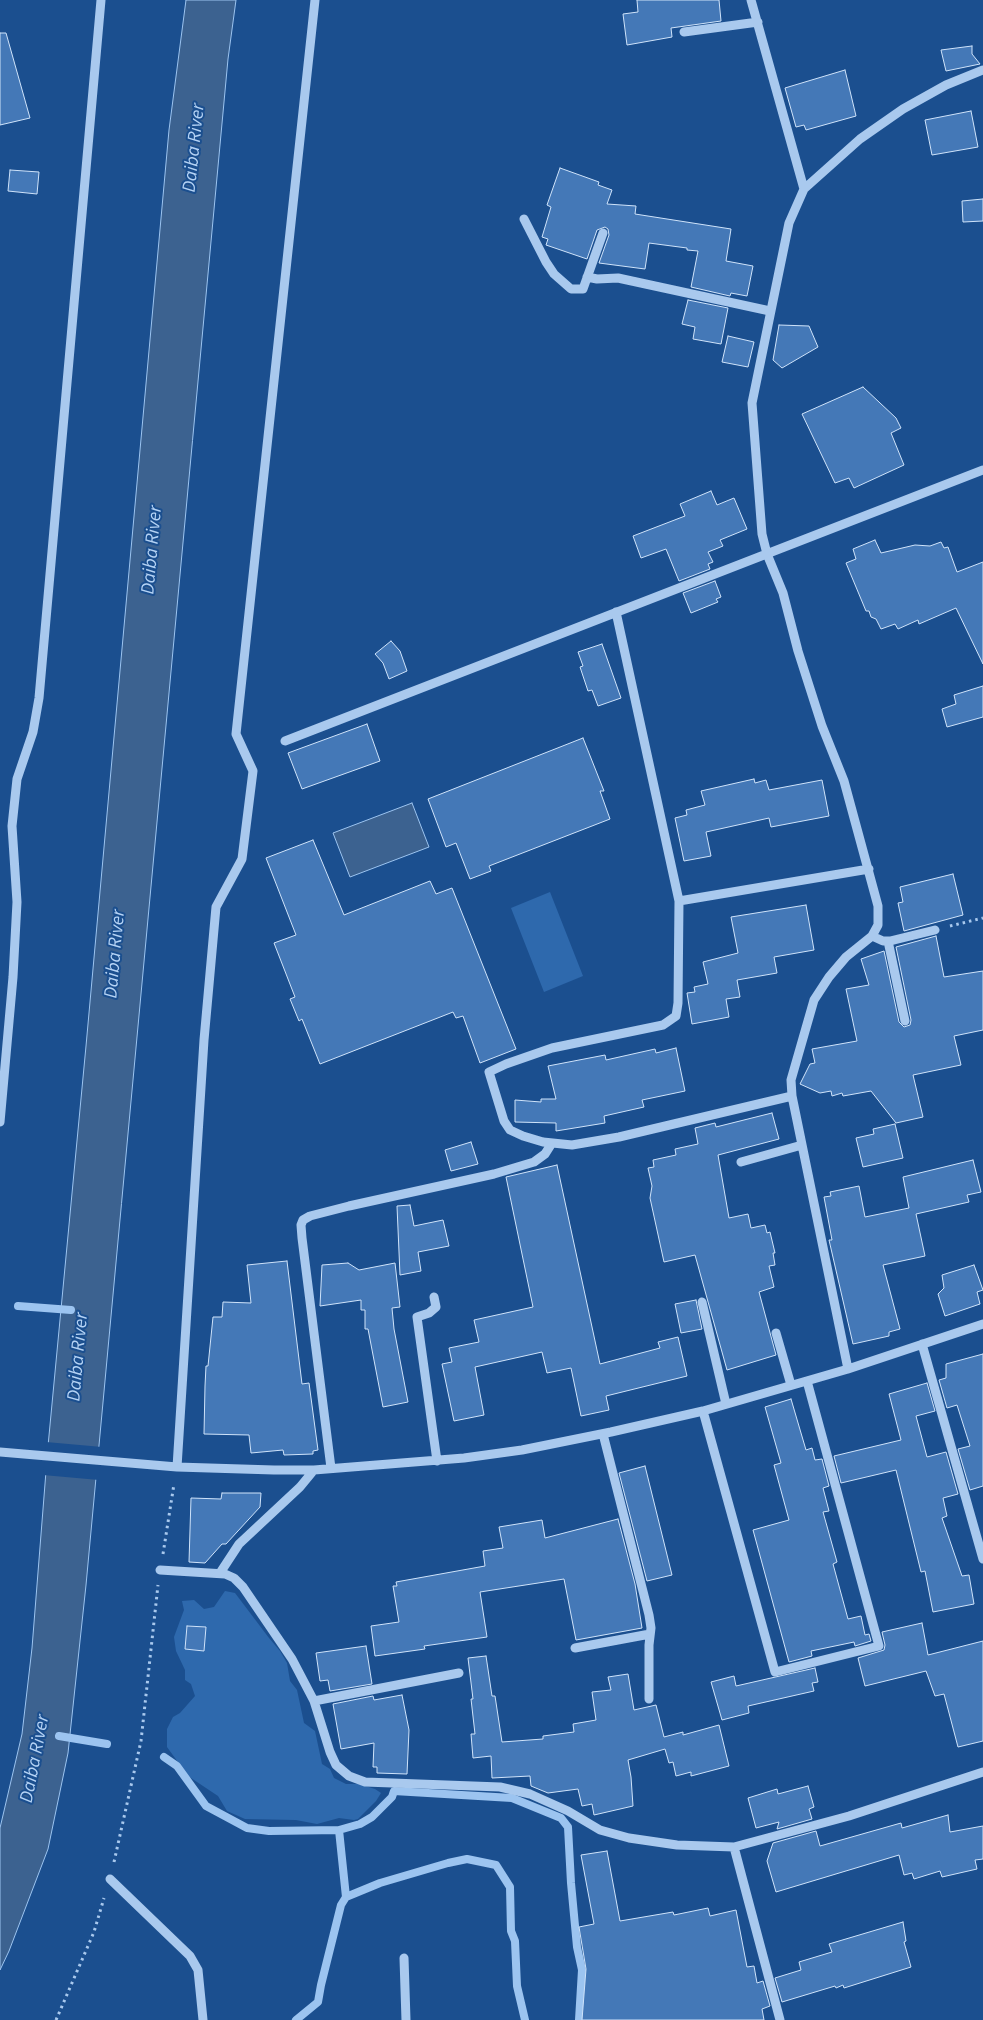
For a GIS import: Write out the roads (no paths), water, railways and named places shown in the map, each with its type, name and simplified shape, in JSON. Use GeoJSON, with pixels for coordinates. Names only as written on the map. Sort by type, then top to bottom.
{"type":"FeatureCollection","features":[{"type":"Feature","properties":{"kind":"street"},"geometry":{"type":"LineString","coordinates":[[0,1122],[13,977],[17,902],[12,826],[17,779],[32,732],[38,698],[101,0]]}},
{"type":"Feature","properties":{"kind":"street"},"geometry":{"type":"LineString","coordinates":[[177,1467],[204,1040],[216,907],[242,859],[253,771],[236,734],[315,0]]}},
{"type":"Feature","properties":{"kind":"street"},"geometry":{"type":"LineString","coordinates":[[751,0],[804,189]]}},
{"type":"Feature","properties":{"kind":"street"},"geometry":{"type":"LineString","coordinates":[[684,32],[758,22]]}},
{"type":"Feature","properties":{"kind":"street"},"geometry":{"type":"LineString","coordinates":[[848,1369],[792,1096],[791,1080],[814,1000],[829,977],[846,957],[872,936],[878,925],[878,906],[844,781],[822,726],[798,651],[783,593],[767,554],[762,534],[752,403],[789,223],[804,189],[860,139],[903,109],[946,85],[983,70]]}},
{"type":"Feature","properties":{"kind":"street"},"geometry":{"type":"LineString","coordinates":[[524,219],[554,274],[571,289],[583,289],[603,233]]}},
{"type":"Feature","properties":{"kind":"street"},"geometry":{"type":"LineString","coordinates":[[587,277],[597,279],[618,278],[770,310]]}},
{"type":"Feature","properties":{"kind":"street"},"geometry":{"type":"LineString","coordinates":[[285,741],[983,470]]}},
{"type":"Feature","properties":{"kind":"street"},"geometry":{"type":"LineString","coordinates":[[616,612],[679,901],[678,1003],[676,1016],[663,1025],[552,1048],[489,1072],[504,1121],[510,1130],[522,1136],[552,1143],[572,1145],[618,1137],[792,1096]]}},
{"type":"Feature","properties":{"kind":"street"},"geometry":{"type":"LineString","coordinates":[[679,901],[869,869]]}},
{"type":"Feature","properties":{"kind":"street"},"geometry":{"type":"LineString","coordinates":[[872,936],[888,941],[935,930]]}},
{"type":"Feature","properties":{"kind":"street"},"geometry":{"type":"LineString","coordinates":[[888,941],[905,1021]]}},
{"type":"Feature","properties":{"kind":"street"},"geometry":{"type":"LineString","coordinates":[[331,1468],[301,1229],[303,1220],[310,1216],[349,1206],[510,1170],[534,1162],[545,1154],[552,1143]]}},
{"type":"Feature","properties":{"kind":"street"},"geometry":{"type":"LineString","coordinates":[[741,1162],[802,1145]]}},
{"type":"Feature","properties":{"kind":"street"},"geometry":{"type":"LineString","coordinates":[[434,1297],[436,1307],[429,1313],[417,1317],[437,1460]]}},
{"type":"Feature","properties":{"kind":"street"},"geometry":{"type":"LineString","coordinates":[[702,1302],[726,1404]]}},
{"type":"Feature","properties":{"kind":"street"},"geometry":{"type":"LineString","coordinates":[[0,1452],[177,1467],[314,1470],[437,1460],[522,1450],[603,1434],[726,1404],[848,1369],[983,1324]]}},
{"type":"Feature","properties":{"kind":"street"},"geometry":{"type":"LineString","coordinates":[[776,1333],[791,1385]]}},
{"type":"Feature","properties":{"kind":"street"},"geometry":{"type":"LineString","coordinates":[[922,1344],[982,1558]]}},
{"type":"Feature","properties":{"kind":"street"},"geometry":{"type":"LineString","coordinates":[[703,1410],[775,1672],[879,1646],[807,1381]]}},
{"type":"Feature","properties":{"kind":"street"},"geometry":{"type":"LineString","coordinates":[[603,1434],[649,1615],[649,1699]]}},
{"type":"Feature","properties":{"kind":"street"},"geometry":{"type":"LineString","coordinates":[[220,1573],[239,1544],[300,1487],[314,1470]]}},
{"type":"Feature","properties":{"kind":"street"},"geometry":{"type":"LineString","coordinates":[[160,1570],[220,1573],[234,1578],[243,1587],[292,1659],[314,1701],[336,1765],[349,1776],[365,1782],[500,1787],[530,1794],[568,1811],[600,1830],[629,1838],[677,1845],[734,1847],[849,1816],[983,1772]]}},
{"type":"Feature","properties":{"kind":"street"},"geometry":{"type":"LineString","coordinates":[[575,1648],[650,1634]]}},
{"type":"Feature","properties":{"kind":"street"},"geometry":{"type":"LineString","coordinates":[[314,1701],[460,1673]]}},
{"type":"Feature","properties":{"kind":"street"},"geometry":{"type":"LineString","coordinates":[[734,1847],[780,2020]]}},
{"type":"Feature","properties":{"kind":"street"},"geometry":{"type":"LineString","coordinates":[[110,1879],[190,1956],[198,1970],[203,2020]]}},
{"type":"Feature","properties":{"kind":"street"},"geometry":{"type":"LineString","coordinates":[[404,1958],[406,2020]]}},
{"type":"Feature","properties":{"kind":"water","name":"Daiba River"},"geometry":{"type":"Polygon","coordinates":[[[186,0],[236,0],[228,59],[86,1585],[68,1753],[48,1849],[0,1970],[0,1828],[22,1734],[32,1648],[48,1446],[169,130],[186,0]]]}},
{"type":"Feature","properties":{"kind":"water"},"geometry":{"type":"Polygon","coordinates":[[[412,803],[429,847],[350,877],[333,833],[412,803]]]}},
{"type":"Feature","properties":{"kind":"waterway","name":"Daiba River"},"geometry":{"type":"LineString","coordinates":[[18,1306],[71,1310]]}},
{"type":"Feature","properties":{"kind":"waterway","name":"Daiba River"},"geometry":{"type":"LineString","coordinates":[[59,1736],[107,1744]]}},
{"type":"Feature","properties":{"kind":"waterway"},"geometry":{"type":"LineString","coordinates":[[164,1757],[177,1766],[206,1806],[247,1828],[269,1831],[339,1830],[346,1897],[380,1883],[448,1863],[467,1859],[496,1865],[510,1887],[511,1931],[515,1941],[517,1986],[525,2020]]}},
{"type":"Feature","properties":{"kind":"waterway"},"geometry":{"type":"LineString","coordinates":[[339,1830],[360,1824],[372,1817],[392,1797],[394,1791],[512,1798],[561,1818],[568,1827],[577,1947],[582,1970],[579,2020]]}},
{"type":"Feature","properties":{"kind":"waterway"},"geometry":{"type":"LineString","coordinates":[[296,2020],[318,2002],[341,1905],[346,1897]]}}]}
